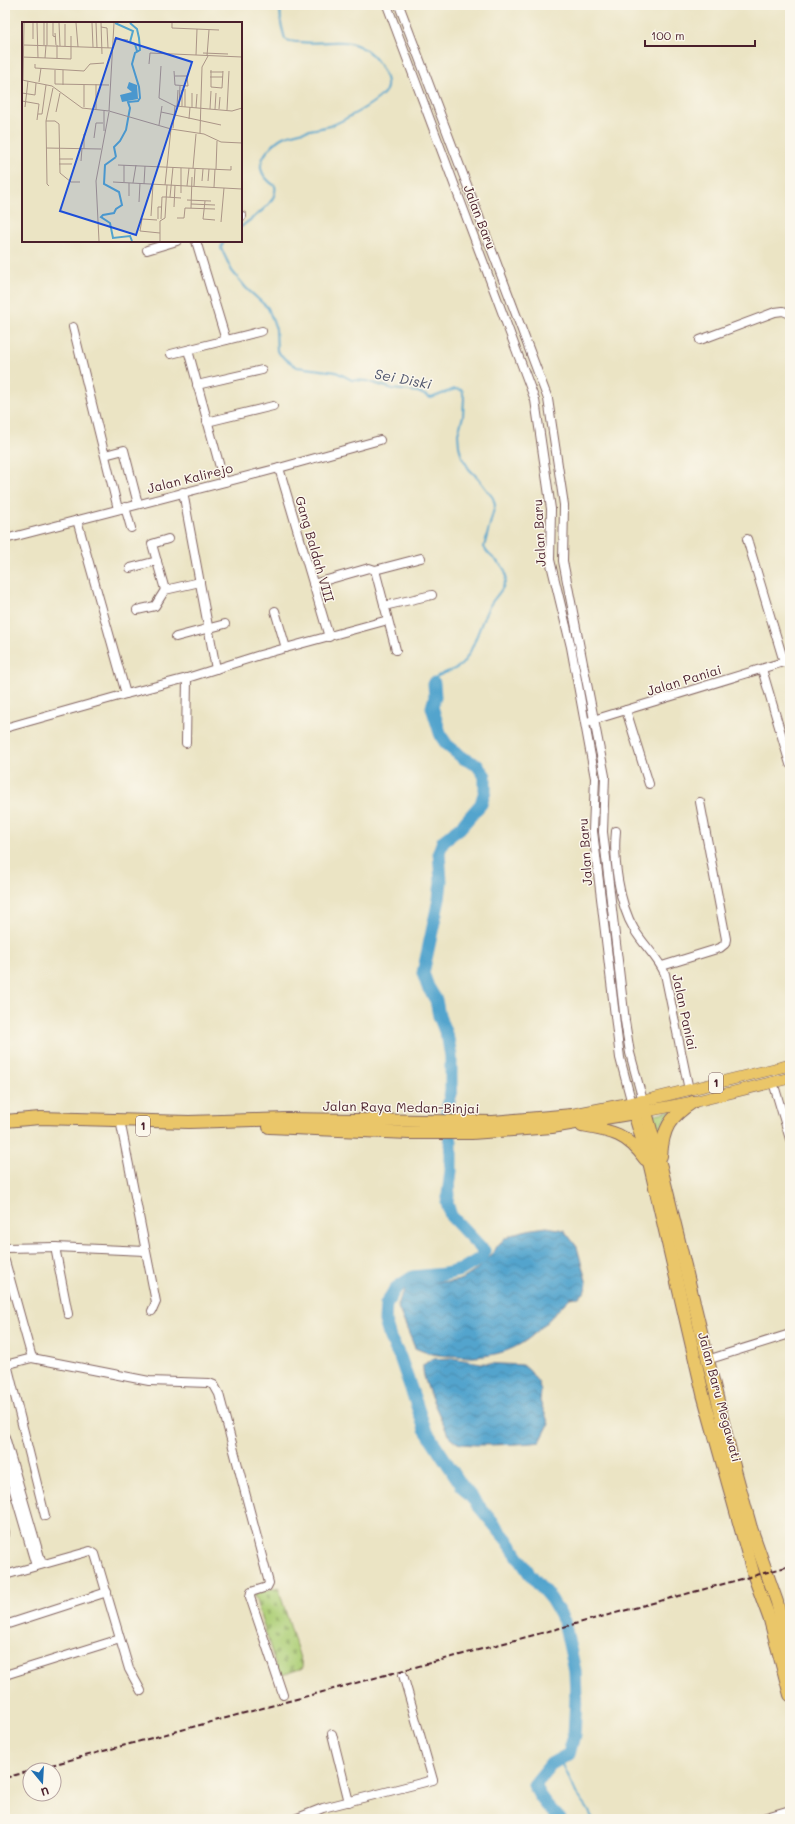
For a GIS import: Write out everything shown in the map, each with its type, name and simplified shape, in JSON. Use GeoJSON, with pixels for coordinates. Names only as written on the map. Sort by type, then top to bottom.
{"type":"FeatureCollection","features":[{"type":"Feature","properties":{"kind":"highway"},"geometry":{"type":"LineString","coordinates":[[655,1166],[665,1130],[678,1112],[693,1102]]}},
{"type":"Feature","properties":{"kind":"highway","name":"Jalan Raya Medan-Binjai"},"geometry":{"type":"LineString","coordinates":[[5,1127],[40,1125],[121,1125],[189,1128],[472,1127],[522,1131],[572,1124],[639,1107]]}},
{"type":"Feature","properties":{"kind":"highway","name":"Jalan Raya Medan-Binjai"},"geometry":{"type":"LineString","coordinates":[[472,1127],[493,1122],[549,1118],[639,1107]]}},
{"type":"Feature","properties":{"kind":"highway","name":"Jalan Baru Megawati"},"geometry":{"type":"LineString","coordinates":[[639,1107],[704,1366],[742,1532],[754,1576],[770,1620],[790,1695]]}},
{"type":"Feature","properties":{"kind":"highway","name":"Jalan Raya Medan-Binjai"},"geometry":{"type":"LineString","coordinates":[[5,1121],[40,1118],[91,1118],[189,1122],[287,1119],[409,1127]]}},
{"type":"Feature","properties":{"kind":"highway"},"geometry":{"type":"LineString","coordinates":[[572,1124],[610,1130],[621,1135],[637,1147],[655,1166]]}},
{"type":"Feature","properties":{"kind":"highway","name":"Jalan Baru Megawati"},"geometry":{"type":"LineString","coordinates":[[704,1366],[750,1528],[777,1602],[790,1657]]}},
{"type":"Feature","properties":{"kind":"main road","name":"Jalan Raya Medan-Binjai"},"geometry":{"type":"LineString","coordinates":[[639,1107],[689,1090],[790,1065]]}},
{"type":"Feature","properties":{"kind":"main road","name":"Jalan Raya Medan-Binjai"},"geometry":{"type":"LineString","coordinates":[[639,1107],[693,1102],[790,1078]]}},
{"type":"Feature","properties":{"kind":"street","name":"Jalan Baru"},"geometry":{"type":"LineString","coordinates":[[387,5],[535,400],[551,509],[550,560],[571,647],[595,778],[593,831],[620,1058],[639,1107]]}},
{"type":"Feature","properties":{"kind":"street","name":"Jalan Baru"},"geometry":{"type":"LineString","coordinates":[[399,5],[548,399],[564,505],[563,560],[605,776],[603,832],[612,872],[625,1021],[639,1107]]}},
{"type":"Feature","properties":{"kind":"street"},"geometry":{"type":"LineString","coordinates":[[147,250],[174,242]]}},
{"type":"Feature","properties":{"kind":"street"},"geometry":{"type":"LineString","coordinates":[[196,242],[226,340]]}},
{"type":"Feature","properties":{"kind":"street"},"geometry":{"type":"LineString","coordinates":[[700,340],[735,325],[775,312],[783,311],[790,314]]}},
{"type":"Feature","properties":{"kind":"street"},"geometry":{"type":"LineString","coordinates":[[73,327],[105,455],[122,508],[131,528]]}},
{"type":"Feature","properties":{"kind":"street"},"geometry":{"type":"LineString","coordinates":[[171,354],[262,331]]}},
{"type":"Feature","properties":{"kind":"street"},"geometry":{"type":"LineString","coordinates":[[188,350],[224,482]]}},
{"type":"Feature","properties":{"kind":"street"},"geometry":{"type":"LineString","coordinates":[[198,385],[262,370]]}},
{"type":"Feature","properties":{"kind":"street"},"geometry":{"type":"LineString","coordinates":[[207,422],[273,406]]}},
{"type":"Feature","properties":{"kind":"street","name":"Jalan Kalirejo"},"geometry":{"type":"LineString","coordinates":[[5,539],[279,468],[380,440]]}},
{"type":"Feature","properties":{"kind":"street"},"geometry":{"type":"LineString","coordinates":[[105,455],[124,450],[138,504]]}},
{"type":"Feature","properties":{"kind":"street","name":"Gang Baldah VIII"},"geometry":{"type":"LineString","coordinates":[[279,468],[329,637]]}},
{"type":"Feature","properties":{"kind":"street"},"geometry":{"type":"LineString","coordinates":[[183,492],[216,669]]}},
{"type":"Feature","properties":{"kind":"street"},"geometry":{"type":"LineString","coordinates":[[77,520],[126,694]]}},
{"type":"Feature","properties":{"kind":"street"},"geometry":{"type":"LineString","coordinates":[[165,590],[152,544],[168,539]]}},
{"type":"Feature","properties":{"kind":"street"},"geometry":{"type":"LineString","coordinates":[[747,540],[787,661]]}},
{"type":"Feature","properties":{"kind":"street"},"geometry":{"type":"LineString","coordinates":[[313,584],[370,568],[374,570],[421,558]]}},
{"type":"Feature","properties":{"kind":"street"},"geometry":{"type":"LineString","coordinates":[[130,568],[157,561]]}},
{"type":"Feature","properties":{"kind":"street"},"geometry":{"type":"LineString","coordinates":[[374,570],[396,650]]}},
{"type":"Feature","properties":{"kind":"street"},"geometry":{"type":"LineString","coordinates":[[137,610],[155,606],[165,590],[200,582]]}},
{"type":"Feature","properties":{"kind":"street"},"geometry":{"type":"LineString","coordinates":[[384,606],[432,595]]}},
{"type":"Feature","properties":{"kind":"street"},"geometry":{"type":"LineString","coordinates":[[275,611],[286,648]]}},
{"type":"Feature","properties":{"kind":"street"},"geometry":{"type":"LineString","coordinates":[[5,728],[187,678],[286,648],[388,620]]}},
{"type":"Feature","properties":{"kind":"street"},"geometry":{"type":"LineString","coordinates":[[176,637],[225,624]]}},
{"type":"Feature","properties":{"kind":"street","name":"Jalan Paniai"},"geometry":{"type":"LineString","coordinates":[[585,722],[787,661]]}},
{"type":"Feature","properties":{"kind":"street"},"geometry":{"type":"LineString","coordinates":[[762,669],[790,764]]}},
{"type":"Feature","properties":{"kind":"street"},"geometry":{"type":"LineString","coordinates":[[186,743],[187,678]]}},
{"type":"Feature","properties":{"kind":"street"},"geometry":{"type":"LineString","coordinates":[[626,710],[649,784]]}},
{"type":"Feature","properties":{"kind":"street"},"geometry":{"type":"LineString","coordinates":[[662,966],[720,948],[725,944],[726,939],[700,802]]}},
{"type":"Feature","properties":{"kind":"street","name":"Jalan Paniai"},"geometry":{"type":"LineString","coordinates":[[616,831],[612,872],[634,929],[662,966],[665,974],[689,1090]]}},
{"type":"Feature","properties":{"kind":"street"},"geometry":{"type":"LineString","coordinates":[[598,875],[612,872]]}},
{"type":"Feature","properties":{"kind":"street"},"geometry":{"type":"LineString","coordinates":[[773,1082],[790,1139]]}},
{"type":"Feature","properties":{"kind":"street"},"geometry":{"type":"LineString","coordinates":[[121,1125],[144,1251],[156,1302],[152,1311]]}},
{"type":"Feature","properties":{"kind":"street"},"geometry":{"type":"LineString","coordinates":[[5,1248],[55,1247],[144,1251]]}},
{"type":"Feature","properties":{"kind":"street"},"geometry":{"type":"LineString","coordinates":[[55,1247],[68,1314]]}},
{"type":"Feature","properties":{"kind":"street"},"geometry":{"type":"LineString","coordinates":[[5,1261],[32,1358]]}},
{"type":"Feature","properties":{"kind":"street"},"geometry":{"type":"LineString","coordinates":[[704,1366],[790,1334]]}},
{"type":"Feature","properties":{"kind":"street"},"geometry":{"type":"LineString","coordinates":[[45,1516],[6,1364],[32,1358],[130,1378],[168,1383],[209,1383],[217,1388],[269,1583],[267,1587],[254,1591],[250,1594],[250,1597],[283,1695]]}},
{"type":"Feature","properties":{"kind":"street"},"geometry":{"type":"LineString","coordinates":[[5,1437],[39,1565]]}},
{"type":"Feature","properties":{"kind":"street"},"geometry":{"type":"LineString","coordinates":[[5,1460],[39,1565]]}},
{"type":"Feature","properties":{"kind":"street"},"geometry":{"type":"LineString","coordinates":[[5,1575],[90,1551],[95,1554],[129,1669],[141,1691]]}},
{"type":"Feature","properties":{"kind":"street"},"geometry":{"type":"LineString","coordinates":[[5,1625],[107,1592]]}},
{"type":"Feature","properties":{"kind":"street"},"geometry":{"type":"LineString","coordinates":[[5,1675],[120,1639]]}},
{"type":"Feature","properties":{"kind":"street"},"geometry":{"type":"LineString","coordinates":[[295,1819],[323,1808],[432,1780],[404,1675]]}},
{"type":"Feature","properties":{"kind":"street"},"geometry":{"type":"LineString","coordinates":[[332,1734],[350,1802]]}},
{"type":"Feature","properties":{"kind":"street"},"geometry":{"type":"LineString","coordinates":[[760,1819],[790,1810]]}},
{"type":"Feature","properties":{"kind":"green space"},"geometry":{"type":"Polygon","coordinates":[[[672,1110],[661,1125],[658,1137],[651,1115],[672,1110]]]}},
{"type":"Feature","properties":{"kind":"green space"},"geometry":{"type":"Polygon","coordinates":[[[278,1587],[303,1668],[279,1676],[254,1594],[278,1587]]]}},
{"type":"Feature","properties":{"kind":"water"},"geometry":{"type":"Polygon","coordinates":[[[547,1227],[564,1230],[577,1247],[587,1284],[584,1293],[579,1297],[570,1298],[539,1330],[519,1345],[507,1351],[492,1355],[470,1357],[436,1355],[415,1348],[397,1305],[405,1289],[412,1282],[457,1281],[464,1278],[482,1264],[492,1254],[498,1245],[511,1235],[523,1231],[547,1227]]]}},
{"type":"Feature","properties":{"kind":"water"},"geometry":{"type":"Polygon","coordinates":[[[452,1358],[481,1363],[523,1365],[530,1371],[539,1384],[541,1391],[540,1401],[549,1424],[540,1442],[473,1445],[458,1443],[450,1437],[428,1390],[423,1372],[423,1365],[432,1359],[452,1358]]]}},
{"type":"Feature","properties":{"kind":"waterway","name":"Sei Diski"},"geometry":{"type":"LineString","coordinates":[[242,226],[263,210],[273,198],[275,186],[265,178],[261,169],[261,164],[265,154],[274,144],[281,138],[289,135],[330,126],[343,120],[377,99],[383,94],[387,87],[385,75],[377,60],[363,48],[355,44],[346,42],[294,42],[285,39],[281,24],[280,5]]}},
{"type":"Feature","properties":{"kind":"waterway","name":"Sei Diski"},"geometry":{"type":"LineString","coordinates":[[224,242],[221,248],[232,271],[246,288],[268,308],[276,329],[277,351],[285,359],[297,367],[336,372],[352,380],[367,381],[393,389],[418,392],[431,398],[455,389],[462,390],[464,398],[463,416],[458,434],[459,446],[462,457],[469,469],[493,498],[495,505],[484,547],[486,551],[503,567],[506,579],[502,589],[488,609],[466,659],[458,667],[436,677],[434,683]]}},
{"type":"Feature","properties":{"kind":"waterway"},"geometry":{"type":"LineString","coordinates":[[434,683],[435,697],[432,707],[441,736],[447,745],[463,758],[477,765],[485,776],[485,791],[481,804],[460,828],[443,841],[439,852],[441,882],[439,899],[423,973],[428,987],[436,1000],[439,1016],[448,1039],[451,1056],[451,1090],[446,1117],[451,1142],[451,1171],[447,1203],[451,1216],[484,1251],[481,1258],[461,1270],[445,1274],[413,1277],[396,1288],[386,1304],[385,1321],[390,1338],[400,1357],[425,1429],[462,1486],[507,1540],[529,1573],[551,1599],[564,1621],[575,1671],[576,1698],[574,1735],[569,1754],[551,1764],[534,1785],[542,1799],[560,1819]]}},
{"type":"Feature","properties":{"kind":"waterway"},"geometry":{"type":"LineString","coordinates":[[561,1760],[576,1793],[593,1819]]}},
{"type":"Feature","properties":{"kind":"railway"},"geometry":{"type":"LineString","coordinates":[[62,1762],[790,1566]]}},
{"type":"Feature","properties":{"kind":"railway"},"geometry":{"type":"LineString","coordinates":[[5,1778],[22,1773]]}}]}
